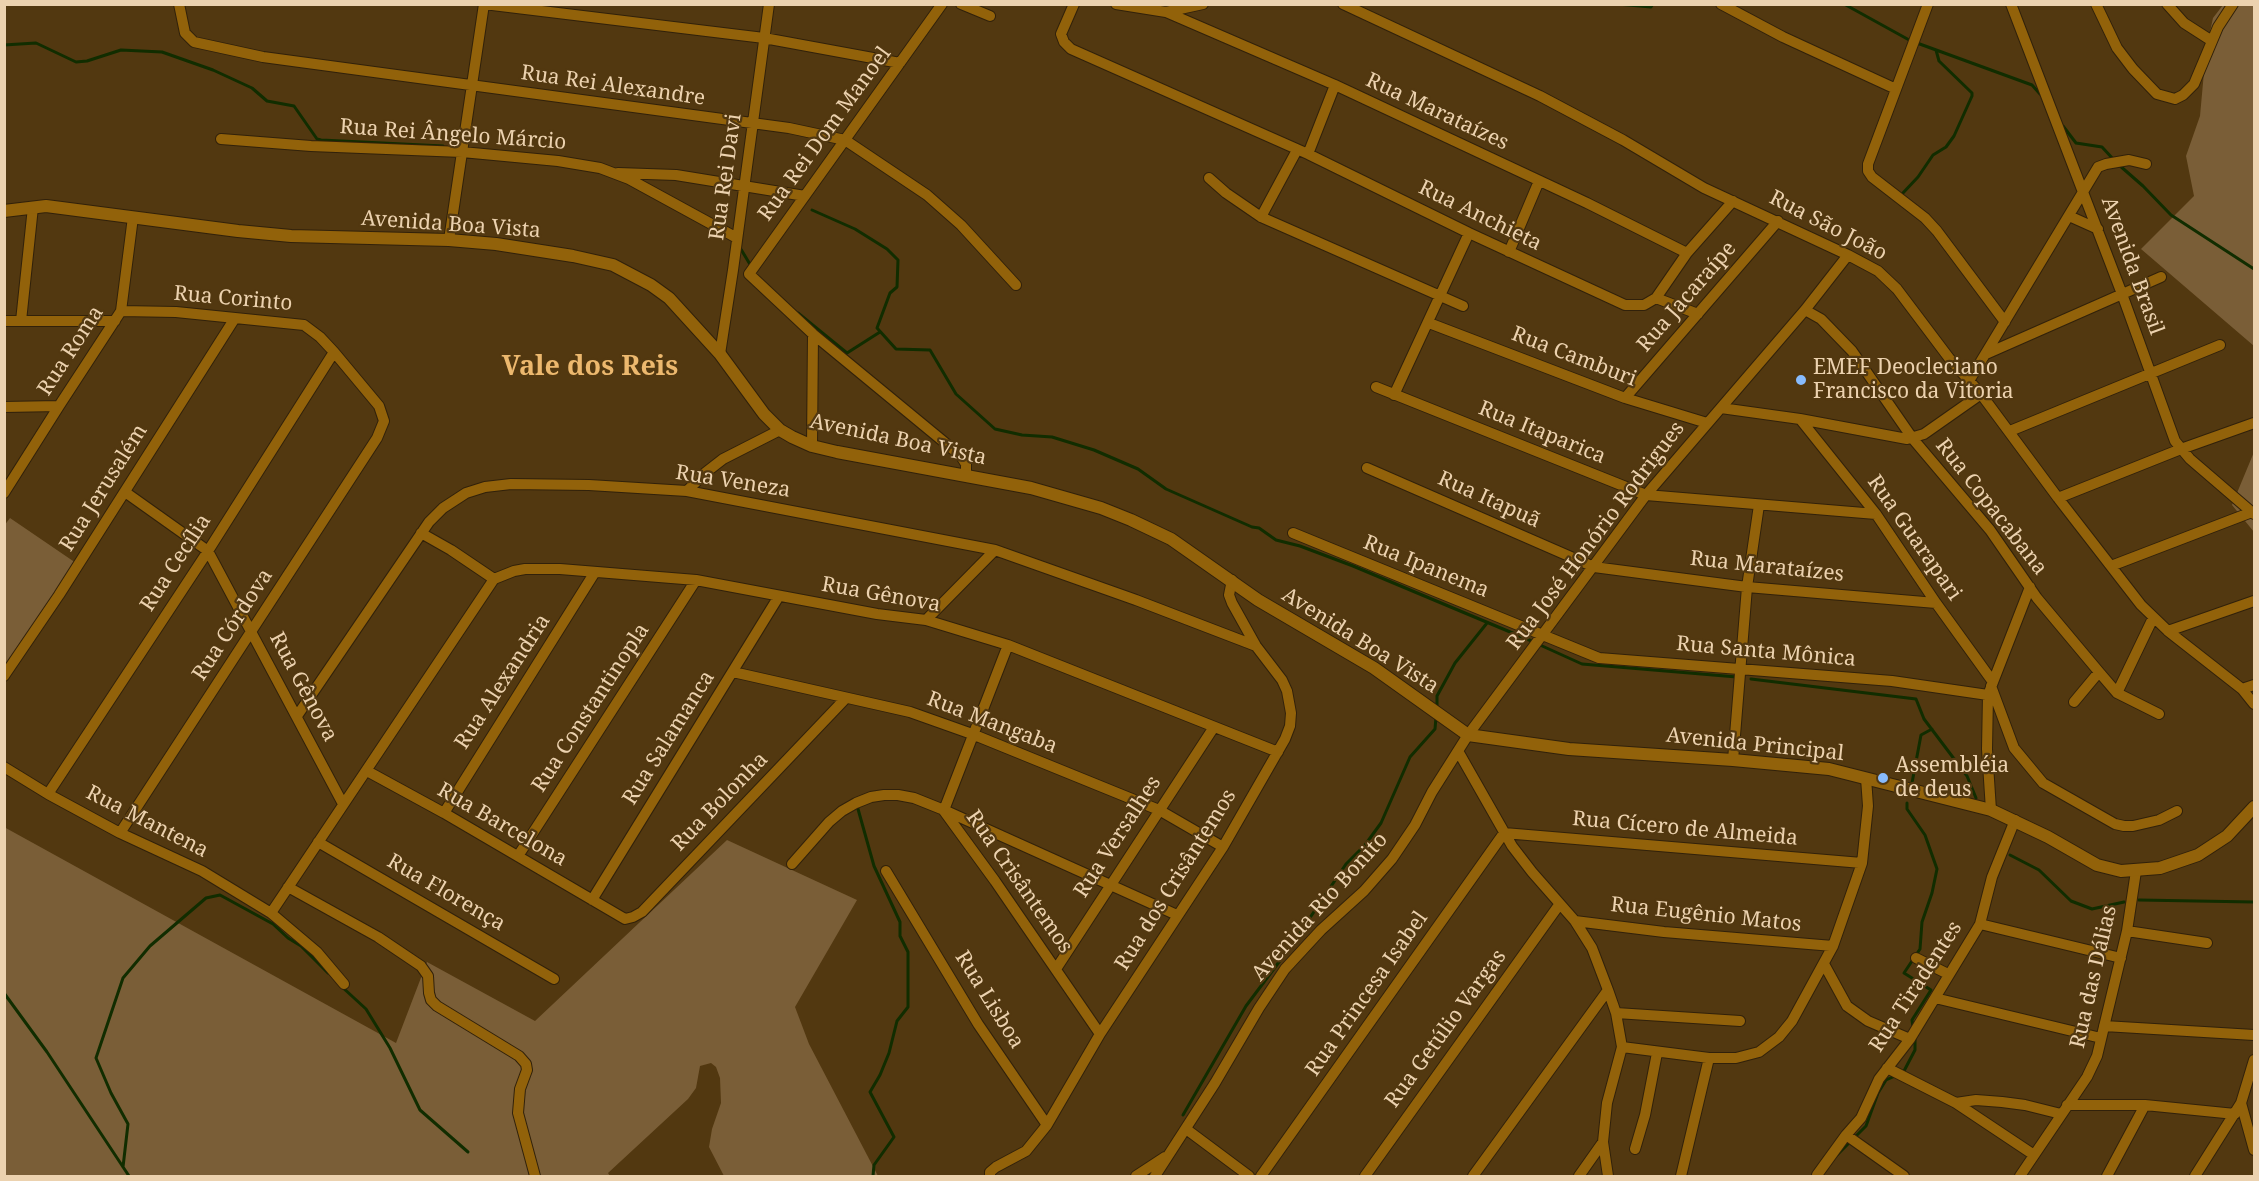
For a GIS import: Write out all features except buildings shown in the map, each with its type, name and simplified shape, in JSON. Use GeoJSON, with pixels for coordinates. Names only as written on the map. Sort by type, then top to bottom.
{"type":"FeatureCollection","features":[{"type":"Feature","properties":{"kind":"street","name":"Rua Rei Alexandre"},"geometry":{"type":"LineString","coordinates":[[179,4],[188,37],[201,44],[263,57],[752,125],[789,128],[845,140],[927,195],[962,225],[1016,285]]}},
{"type":"Feature","properties":{"kind":"street"},"geometry":{"type":"LineString","coordinates":[[449,240],[484,4],[764,38],[900,63]]}},
{"type":"Feature","properties":{"kind":"street","name":"Rua Rei Davi"},"geometry":{"type":"LineString","coordinates":[[720,354],[769,4]]}},
{"type":"Feature","properties":{"kind":"street","name":"Rua Rei Dom Manoel"},"geometry":{"type":"LineString","coordinates":[[749,274],[942,4]]}},
{"type":"Feature","properties":{"kind":"street"},"geometry":{"type":"LineString","coordinates":[[961,4],[990,16]]}},
{"type":"Feature","properties":{"kind":"street","name":"Rua Anchieta"},"geometry":{"type":"LineString","coordinates":[[1074,4],[1061,34],[1064,42],[1071,49],[1308,154],[1469,233],[1625,305],[1636,306],[1651,302],[1656,298]]}},
{"type":"Feature","properties":{"kind":"street"},"geometry":{"type":"LineString","coordinates":[[1116,4],[1166,12],[1203,4]]}},
{"type":"Feature","properties":{"kind":"street","name":"Rua São João"},"geometry":{"type":"LineString","coordinates":[[1343,4],[1540,96],[1623,140],[1704,188],[1878,271],[1888,279],[1981,394],[2058,498],[2153,618],[2242,689],[2254,704]]}},
{"type":"Feature","properties":{"kind":"street"},"geometry":{"type":"LineString","coordinates":[[1720,4],[1783,37],[1896,89]]}},
{"type":"Feature","properties":{"kind":"street"},"geometry":{"type":"LineString","coordinates":[[1928,4],[1868,164],[1868,171],[1872,177],[1925,218],[1937,231],[2005,322]]}},
{"type":"Feature","properties":{"kind":"street","name":"Avenida Brasil"},"geometry":{"type":"LineString","coordinates":[[2011,4],[2084,192],[2171,432],[2181,449],[2253,513]]}},
{"type":"Feature","properties":{"kind":"street"},"geometry":{"type":"LineString","coordinates":[[2096,4],[2117,48],[2152,90],[2167,98],[2175,99],[2194,84],[2218,27],[2233,4]]}},
{"type":"Feature","properties":{"kind":"street"},"geometry":{"type":"LineString","coordinates":[[2167,4],[2184,22],[2212,41]]}},
{"type":"Feature","properties":{"kind":"street","name":"Rua Marataízes"},"geometry":{"type":"LineString","coordinates":[[1166,12],[1335,86],[1687,253]]}},
{"type":"Feature","properties":{"kind":"street"},"geometry":{"type":"LineString","coordinates":[[1308,154],[1335,86]]}},
{"type":"Feature","properties":{"kind":"street","name":"Rua Rei Ângelo Márcio"},"geometry":{"type":"LineString","coordinates":[[221,139],[311,146],[462,152],[558,160],[600,168],[615,173],[737,238]]}},
{"type":"Feature","properties":{"kind":"street"},"geometry":{"type":"LineString","coordinates":[[1261,217],[1297,150]]}},
{"type":"Feature","properties":{"kind":"street"},"geometry":{"type":"LineString","coordinates":[[1969,381],[2098,167],[2129,160],[2146,164]]}},
{"type":"Feature","properties":{"kind":"street"},"geometry":{"type":"LineString","coordinates":[[615,173],[676,175],[805,196]]}},
{"type":"Feature","properties":{"kind":"street"},"geometry":{"type":"LineString","coordinates":[[1209,178],[1226,193],[1261,217],[1463,306]]}},
{"type":"Feature","properties":{"kind":"street"},"geometry":{"type":"LineString","coordinates":[[1509,252],[1539,181]]}},
{"type":"Feature","properties":{"kind":"street"},"geometry":{"type":"LineString","coordinates":[[1698,314],[1656,298],[1687,253],[1733,201]]}},
{"type":"Feature","properties":{"kind":"street","name":"Avenida Boa Vista"},"geometry":{"type":"LineString","coordinates":[[4,211],[46,206],[209,228],[281,235],[449,240],[535,249],[613,265],[661,292],[720,354],[764,414],[780,430],[812,446],[1031,488],[1101,508],[1131,520],[1171,538],[1258,600],[1374,669],[1468,735]]}},
{"type":"Feature","properties":{"kind":"street"},"geometry":{"type":"LineString","coordinates":[[21,321],[33,207]]}},
{"type":"Feature","properties":{"kind":"street"},"geometry":{"type":"LineString","coordinates":[[2069,216],[2097,229]]}},
{"type":"Feature","properties":{"kind":"street","name":"Rua Roma"},"geometry":{"type":"LineString","coordinates":[[5,492],[118,316],[133,217]]}},
{"type":"Feature","properties":{"kind":"street","name":"Rua Jacaraípe"},"geometry":{"type":"LineString","coordinates":[[1625,398],[1778,222]]}},
{"type":"Feature","properties":{"kind":"street"},"geometry":{"type":"LineString","coordinates":[[1394,395],[1469,233]]}},
{"type":"Feature","properties":{"kind":"street","name":"Rua José Honório Rodrigues"},"geometry":{"type":"LineString","coordinates":[[1468,735],[1544,636],[1646,495],[1805,310],[1848,255]]}},
{"type":"Feature","properties":{"kind":"street"},"geometry":{"type":"LineString","coordinates":[[733,270],[749,274],[813,334],[961,456],[966,464],[966,474]]}},
{"type":"Feature","properties":{"kind":"street"},"geometry":{"type":"LineString","coordinates":[[1986,354],[2161,277]]}},
{"type":"Feature","properties":{"kind":"street","name":"Rua Copacabana"},"geometry":{"type":"LineString","coordinates":[[1805,310],[1821,319],[1852,351],[1913,439],[1990,530],[2030,587],[2117,693],[2159,714]]}},
{"type":"Feature","properties":{"kind":"street","name":"Rua Corinto"},"geometry":{"type":"LineString","coordinates":[[4,321],[176,312],[304,325],[334,352],[381,410],[384,421],[377,438]]}},
{"type":"Feature","properties":{"kind":"street","name":"Rua Jerusalém"},"geometry":{"type":"LineString","coordinates":[[4,676],[125,492],[235,318]]}},
{"type":"Feature","properties":{"kind":"street","name":"Rua Camburi"},"geometry":{"type":"LineString","coordinates":[[1429,323],[1625,398],[1707,423]]}},
{"type":"Feature","properties":{"kind":"street"},"geometry":{"type":"LineString","coordinates":[[812,446],[813,334]]}},
{"type":"Feature","properties":{"kind":"street"},"geometry":{"type":"LineString","coordinates":[[2010,431],[2220,345]]}},
{"type":"Feature","properties":{"kind":"street","name":"Rua Cecília"},"geometry":{"type":"LineString","coordinates":[[48,794],[334,352]]}},
{"type":"Feature","properties":{"kind":"street","name":"Rua Itaparica"},"geometry":{"type":"LineString","coordinates":[[1376,387],[1646,495],[1876,514]]}},
{"type":"Feature","properties":{"kind":"street"},"geometry":{"type":"LineString","coordinates":[[1721,408],[1800,419],[1900,439],[1913,439],[1924,434],[1981,394]]}},
{"type":"Feature","properties":{"kind":"street"},"geometry":{"type":"LineString","coordinates":[[4,407],[59,406]]}},
{"type":"Feature","properties":{"kind":"street","name":"Rua Guarapari"},"geometry":{"type":"LineString","coordinates":[[1800,419],[1876,514],[1936,603],[1991,688],[2014,748],[2043,783],[2115,824],[2124,826],[2159,820],[2177,811]]}},
{"type":"Feature","properties":{"kind":"street"},"geometry":{"type":"LineString","coordinates":[[2058,498],[2181,449],[2254,423]]}},
{"type":"Feature","properties":{"kind":"street"},"geometry":{"type":"LineString","coordinates":[[687,491],[723,459],[780,430]]}},
{"type":"Feature","properties":{"kind":"street","name":"Rua Córdova"},"geometry":{"type":"LineString","coordinates":[[120,833],[377,438]]}},
{"type":"Feature","properties":{"kind":"street","name":"Rua Itapuã"},"geometry":{"type":"LineString","coordinates":[[1367,468],[1594,567]]}},
{"type":"Feature","properties":{"kind":"street","name":"Rua Veneza"},"geometry":{"type":"LineString","coordinates":[[297,716],[429,522],[466,492],[511,484],[590,485],[687,491],[995,550],[1256,646]]}},
{"type":"Feature","properties":{"kind":"street","name":"Rua Gênova"},"geometry":{"type":"LineString","coordinates":[[125,492],[208,550],[343,804]]}},
{"type":"Feature","properties":{"kind":"street"},"geometry":{"type":"LineString","coordinates":[[1733,760],[1747,587],[1759,505]]}},
{"type":"Feature","properties":{"kind":"street"},"geometry":{"type":"LineString","coordinates":[[2111,566],[2253,513]]}},
{"type":"Feature","properties":{"kind":"street"},"geometry":{"type":"LineString","coordinates":[[271,913],[494,579],[421,533]]}},
{"type":"Feature","properties":{"kind":"street","name":"Rua Ipanema"},"geometry":{"type":"LineString","coordinates":[[1293,533],[1544,636]]}},
{"type":"Feature","properties":{"kind":"street"},"geometry":{"type":"LineString","coordinates":[[926,620],[995,550]]}},
{"type":"Feature","properties":{"kind":"street","name":"Rua Marataízes"},"geometry":{"type":"LineString","coordinates":[[1594,567],[1747,587],[1936,603]]}},
{"type":"Feature","properties":{"kind":"street","name":"Rua Gênova"},"geometry":{"type":"LineString","coordinates":[[494,579],[525,569],[696,580],[877,614],[926,620],[1008,645],[1278,752]]}},
{"type":"Feature","properties":{"kind":"street","name":"Rua Alexandria"},"geometry":{"type":"LineString","coordinates":[[444,813],[595,572]]}},
{"type":"Feature","properties":{"kind":"street","name":"Rua Constantinopla"},"geometry":{"type":"LineString","coordinates":[[518,856],[696,580]]}},
{"type":"Feature","properties":{"kind":"street","name":"Rua dos Crisântemos"},"geometry":{"type":"LineString","coordinates":[[990,1176],[990,1172],[996,1167],[1026,1150],[1047,1125],[1101,1034],[1223,847],[1278,752],[1290,726],[1290,701],[1282,680],[1256,646],[1229,595],[1232,580]]}},
{"type":"Feature","properties":{"kind":"street"},"geometry":{"type":"LineString","coordinates":[[1990,810],[1987,749],[1991,688],[2030,587]]}},
{"type":"Feature","properties":{"kind":"street","name":"Rua Salamanca"},"geometry":{"type":"LineString","coordinates":[[592,900],[780,596]]}},
{"type":"Feature","properties":{"kind":"street"},"geometry":{"type":"LineString","coordinates":[[2168,631],[2254,602]]}},
{"type":"Feature","properties":{"kind":"street"},"geometry":{"type":"LineString","coordinates":[[2117,693],[2153,618]]}},
{"type":"Feature","properties":{"kind":"street","name":"Rua Santa Mônica"},"geometry":{"type":"LineString","coordinates":[[1544,636],[1599,658],[1991,688]]}},
{"type":"Feature","properties":{"kind":"street","name":"Rua Crisântemos"},"geometry":{"type":"LineString","coordinates":[[1008,645],[944,810],[1101,1034]]}},
{"type":"Feature","properties":{"kind":"street","name":"Rua Mangaba"},"geometry":{"type":"LineString","coordinates":[[733,672],[910,712],[972,734],[1159,810],[1223,847]]}},
{"type":"Feature","properties":{"kind":"street"},"geometry":{"type":"LineString","coordinates":[[2074,702],[2099,672]]}},
{"type":"Feature","properties":{"kind":"street"},"geometry":{"type":"LineString","coordinates":[[2242,689],[2254,685]]}},
{"type":"Feature","properties":{"kind":"street","name":"Rua Bolonha"},"geometry":{"type":"LineString","coordinates":[[616,915],[625,919],[642,912],[846,698]]}},
{"type":"Feature","properties":{"kind":"street","name":"Rua Versalhes"},"geometry":{"type":"LineString","coordinates":[[1056,969],[1214,727]]}},
{"type":"Feature","properties":{"kind":"street","name":"Avenida Principal"},"geometry":{"type":"LineString","coordinates":[[1468,735],[1569,749],[1829,769],[1990,810],[2015,820],[2097,865],[2113,870],[2136,871],[2170,865],[2198,855],[2227,836],[2254,807]]}},
{"type":"Feature","properties":{"kind":"street","name":"Avenida Rio Bonito"},"geometry":{"type":"LineString","coordinates":[[1170,1153],[1215,1083],[1258,1008],[1285,969],[1321,930],[1364,891],[1392,859],[1415,825],[1432,792],[1468,735]]}},
{"type":"Feature","properties":{"kind":"street"},"geometry":{"type":"LineString","coordinates":[[1458,751],[1504,833],[1532,872],[1575,921],[1592,948],[1616,1012],[1622,1047],[1607,1103],[1603,1142],[1608,1176]]}},
{"type":"Feature","properties":{"kind":"street","name":"Rua Mantena"},"geometry":{"type":"LineString","coordinates":[[4,767],[120,833],[202,871],[271,913],[317,952],[344,984]]}},
{"type":"Feature","properties":{"kind":"street","name":"Rua Barcelona"},"geometry":{"type":"LineString","coordinates":[[367,771],[444,813],[616,915]]}},
{"type":"Feature","properties":{"kind":"street"},"geometry":{"type":"LineString","coordinates":[[1622,1047],[1709,1058],[1750,1055],[1769,1047],[1792,1021],[1833,946],[1862,863],[1869,806],[1866,778]]}},
{"type":"Feature","properties":{"kind":"street"},"geometry":{"type":"LineString","coordinates":[[792,864],[829,822],[842,811],[864,800],[884,795],[898,795],[914,798],[944,810],[1177,915]]}},
{"type":"Feature","properties":{"kind":"street","name":"Rua Tiradentes"},"geometry":{"type":"LineString","coordinates":[[1817,1175],[1861,1118],[1879,1079],[1910,1038],[1980,924],[1992,877],[2015,820]]}},
{"type":"Feature","properties":{"kind":"street","name":"Rua Cícero de Almeida"},"geometry":{"type":"LineString","coordinates":[[1504,833],[1862,863]]}},
{"type":"Feature","properties":{"kind":"street","name":"Rua Princesa Isabel"},"geometry":{"type":"LineString","coordinates":[[1261,1176],[1504,833]]}},
{"type":"Feature","properties":{"kind":"street","name":"Rua Florença"},"geometry":{"type":"LineString","coordinates":[[318,842],[554,978]]}},
{"type":"Feature","properties":{"kind":"street","name":"Rua Lisboa"},"geometry":{"type":"LineString","coordinates":[[886,871],[978,1024],[1047,1125]]}},
{"type":"Feature","properties":{"kind":"street","name":"Rua das Dálias"},"geometry":{"type":"LineString","coordinates":[[2020,1176],[2093,1067],[2127,931],[2136,871]]}},
{"type":"Feature","properties":{"kind":"street"},"geometry":{"type":"LineString","coordinates":[[288,887],[378,938],[421,966],[428,976],[431,1000],[437,1006],[519,1056],[526,1064],[527,1070],[519,1089],[518,1113],[535,1176]]}},
{"type":"Feature","properties":{"kind":"street","name":"Rua Getúlio Vargas"},"geometry":{"type":"LineString","coordinates":[[1365,1176],[1559,905]]}},
{"type":"Feature","properties":{"kind":"street","name":"Rua Eugênio Matos"},"geometry":{"type":"LineString","coordinates":[[1575,921],[1664,932],[1833,946]]}},
{"type":"Feature","properties":{"kind":"street"},"geometry":{"type":"LineString","coordinates":[[1980,924],[2121,958]]}},
{"type":"Feature","properties":{"kind":"street"},"geometry":{"type":"LineString","coordinates":[[2127,931],[2207,943]]}},
{"type":"Feature","properties":{"kind":"street"},"geometry":{"type":"LineString","coordinates":[[1916,958],[1948,974]]}},
{"type":"Feature","properties":{"kind":"street"},"geometry":{"type":"LineString","coordinates":[[1824,964],[1847,1006],[1868,1020],[1910,1038]]}},
{"type":"Feature","properties":{"kind":"street"},"geometry":{"type":"LineString","coordinates":[[1473,1176],[1608,990]]}},
{"type":"Feature","properties":{"kind":"street"},"geometry":{"type":"LineString","coordinates":[[1935,998],[2101,1038]]}},
{"type":"Feature","properties":{"kind":"street"},"geometry":{"type":"LineString","coordinates":[[1616,1012],[1740,1021]]}},
{"type":"Feature","properties":{"kind":"street"},"geometry":{"type":"LineString","coordinates":[[2104,1026],[2254,1035]]}},
{"type":"Feature","properties":{"kind":"street"},"geometry":{"type":"LineString","coordinates":[[1635,1149],[1646,1115],[1657,1053]]}},
{"type":"Feature","properties":{"kind":"street"},"geometry":{"type":"LineString","coordinates":[[1681,1176],[1709,1058]]}},
{"type":"Feature","properties":{"kind":"street"},"geometry":{"type":"LineString","coordinates":[[2254,1060],[2247,1097],[2254,1150]]}},
{"type":"Feature","properties":{"kind":"street"},"geometry":{"type":"LineString","coordinates":[[1887,1068],[1956,1103],[2034,1155]]}},
{"type":"Feature","properties":{"kind":"street"},"geometry":{"type":"LineString","coordinates":[[2195,1176],[2247,1097]]}},
{"type":"Feature","properties":{"kind":"street"},"geometry":{"type":"LineString","coordinates":[[1956,1103],[1976,1100],[2064,1110],[2145,1105],[2235,1114]]}},
{"type":"Feature","properties":{"kind":"street"},"geometry":{"type":"LineString","coordinates":[[2107,1176],[2145,1105]]}},
{"type":"Feature","properties":{"kind":"street"},"geometry":{"type":"LineString","coordinates":[[1184,1132],[1249,1176]]}},
{"type":"Feature","properties":{"kind":"street"},"geometry":{"type":"LineString","coordinates":[[1846,1135],[1904,1176]]}},
{"type":"Feature","properties":{"kind":"street"},"geometry":{"type":"LineString","coordinates":[[1579,1176],[1603,1142]]}},
{"type":"Feature","properties":{"kind":"street"},"geometry":{"type":"LineString","coordinates":[[1136,1176],[1170,1153]]}},
{"type":"Feature","properties":{"kind":"street"},"geometry":{"type":"LineString","coordinates":[[1155,1176],[1170,1153]]}},
{"type":"Feature","properties":{"kind":"shaded area"},"geometry":{"type":"Polygon","coordinates":[[[2223,5],[2254,5],[2254,346],[2141,249],[2194,196],[2186,156],[2200,116],[2206,50],[2213,18],[2223,5]]]}},
{"type":"Feature","properties":{"kind":"shaded area"},"geometry":{"type":"Polygon","coordinates":[[[2254,452],[2254,532],[2232,505],[2254,452]]]}},
{"type":"Feature","properties":{"kind":"shaded area"},"geometry":{"type":"Polygon","coordinates":[[[10,518],[76,563],[5,668],[4,526],[10,518]]]}},
{"type":"Feature","properties":{"kind":"shaded area"},"geometry":{"type":"Polygon","coordinates":[[[4,827],[396,1043],[427,962],[535,1021],[727,840],[857,900],[795,1007],[809,1044],[878,1176],[724,1176],[709,1147],[712,1129],[721,1103],[720,1078],[716,1067],[711,1063],[700,1066],[696,1088],[688,1099],[608,1173],[610,1176],[5,1176],[4,827]]]}},
{"type":"Feature","properties":{"kind":"waterway"},"geometry":{"type":"LineString","coordinates":[[1617,4],[1651,7],[1653,4]]}},
{"type":"Feature","properties":{"kind":"waterway"},"geometry":{"type":"LineString","coordinates":[[1844,4],[1911,41]]}},
{"type":"Feature","properties":{"kind":"waterway"},"geometry":{"type":"LineString","coordinates":[[4,45],[36,43],[76,62],[87,61],[121,50],[162,52],[213,70],[252,88],[267,101],[294,106],[317,139],[443,146]]}},
{"type":"Feature","properties":{"kind":"waterway"},"geometry":{"type":"LineString","coordinates":[[1917,43],[2032,85],[2040,94]]}},
{"type":"Feature","properties":{"kind":"waterway"},"geometry":{"type":"LineString","coordinates":[[1902,194],[1918,177],[1933,155],[1946,147],[1954,136],[1972,96],[1972,93],[1939,61],[1936,50]]}},
{"type":"Feature","properties":{"kind":"waterway"},"geometry":{"type":"LineString","coordinates":[[2063,126],[2076,143],[2102,147],[2114,160]]}},
{"type":"Feature","properties":{"kind":"waterway"},"geometry":{"type":"LineString","coordinates":[[2119,165],[2171,215],[2254,269]]}},
{"type":"Feature","properties":{"kind":"waterway"},"geometry":{"type":"LineString","coordinates":[[812,210],[855,229],[887,249],[898,260],[897,287],[890,293],[877,328],[896,349],[930,350],[956,394],[995,429],[1022,435],[1052,437],[1094,450],[1138,469],[1166,489],[1259,528],[1276,540],[1300,546],[1353,566],[1534,642]]}},
{"type":"Feature","properties":{"kind":"waterway"},"geometry":{"type":"LineString","coordinates":[[739,246],[751,266]]}},
{"type":"Feature","properties":{"kind":"waterway"},"geometry":{"type":"LineString","coordinates":[[798,313],[847,353],[880,332]]}},
{"type":"Feature","properties":{"kind":"waterway"},"geometry":{"type":"LineString","coordinates":[[1437,708],[1437,696],[1455,663],[1487,623]]}},
{"type":"Feature","properties":{"kind":"waterway"},"geometry":{"type":"LineString","coordinates":[[1540,645],[1582,664],[1737,677]]}},
{"type":"Feature","properties":{"kind":"waterway"},"geometry":{"type":"LineString","coordinates":[[1751,679],[1916,699],[1924,719],[1967,776],[1976,798]]}},
{"type":"Feature","properties":{"kind":"waterway"},"geometry":{"type":"LineString","coordinates":[[1183,1115],[1246,1006],[1291,946],[1346,864],[1365,845],[1381,823],[1410,757],[1435,729],[1436,717]]}},
{"type":"Feature","properties":{"kind":"waterway"},"geometry":{"type":"LineString","coordinates":[[1912,783],[1921,735],[1932,729]]}},
{"type":"Feature","properties":{"kind":"waterway"},"geometry":{"type":"LineString","coordinates":[[1907,803],[1907,809],[1925,835],[1937,869],[1922,922],[1920,949],[1904,973],[1931,990],[1912,1020],[1913,1027]]}},
{"type":"Feature","properties":{"kind":"waterway"},"geometry":{"type":"LineString","coordinates":[[858,809],[874,866],[900,922],[900,936],[908,952],[908,1007],[897,1021],[889,1053],[870,1092],[894,1137],[874,1165],[873,1176]]}},
{"type":"Feature","properties":{"kind":"waterway"},"geometry":{"type":"LineString","coordinates":[[2010,855],[2039,870],[2071,901],[2092,909],[2124,902]]}},
{"type":"Feature","properties":{"kind":"waterway"},"geometry":{"type":"LineString","coordinates":[[123,1167],[128,1124],[96,1058],[123,978],[150,946],[206,898],[220,895],[273,924],[301,946],[328,973]]}},
{"type":"Feature","properties":{"kind":"waterway"},"geometry":{"type":"LineString","coordinates":[[2139,900],[2254,902]]}},
{"type":"Feature","properties":{"kind":"waterway"},"geometry":{"type":"LineString","coordinates":[[341,986],[366,1009],[390,1048],[420,1110],[468,1152]]}},
{"type":"Feature","properties":{"kind":"waterway"},"geometry":{"type":"LineString","coordinates":[[4,993],[47,1052],[129,1176]]}},
{"type":"Feature","properties":{"kind":"waterway"},"geometry":{"type":"LineString","coordinates":[[1901,1073],[1915,1050],[1915,1036]]}},
{"type":"Feature","properties":{"kind":"waterway"},"geometry":{"type":"LineString","coordinates":[[1837,1155],[1866,1126],[1878,1093],[1886,1080],[1895,1076]]}},
{"type":"Feature","properties":{"kind":"place","name":"EMEF Deocleciano Francisco da Vitoria"},"geometry":{"type":"Point","coordinates":[1801,380]}},
{"type":"Feature","properties":{"kind":"place","name":"Assembléia de deus"},"geometry":{"type":"Point","coordinates":[1883,778]}},
{"type":"Feature","properties":{"kind":"district","name":"Vale dos Reis"},"geometry":{"type":"Point","coordinates":[590,367]}}]}
